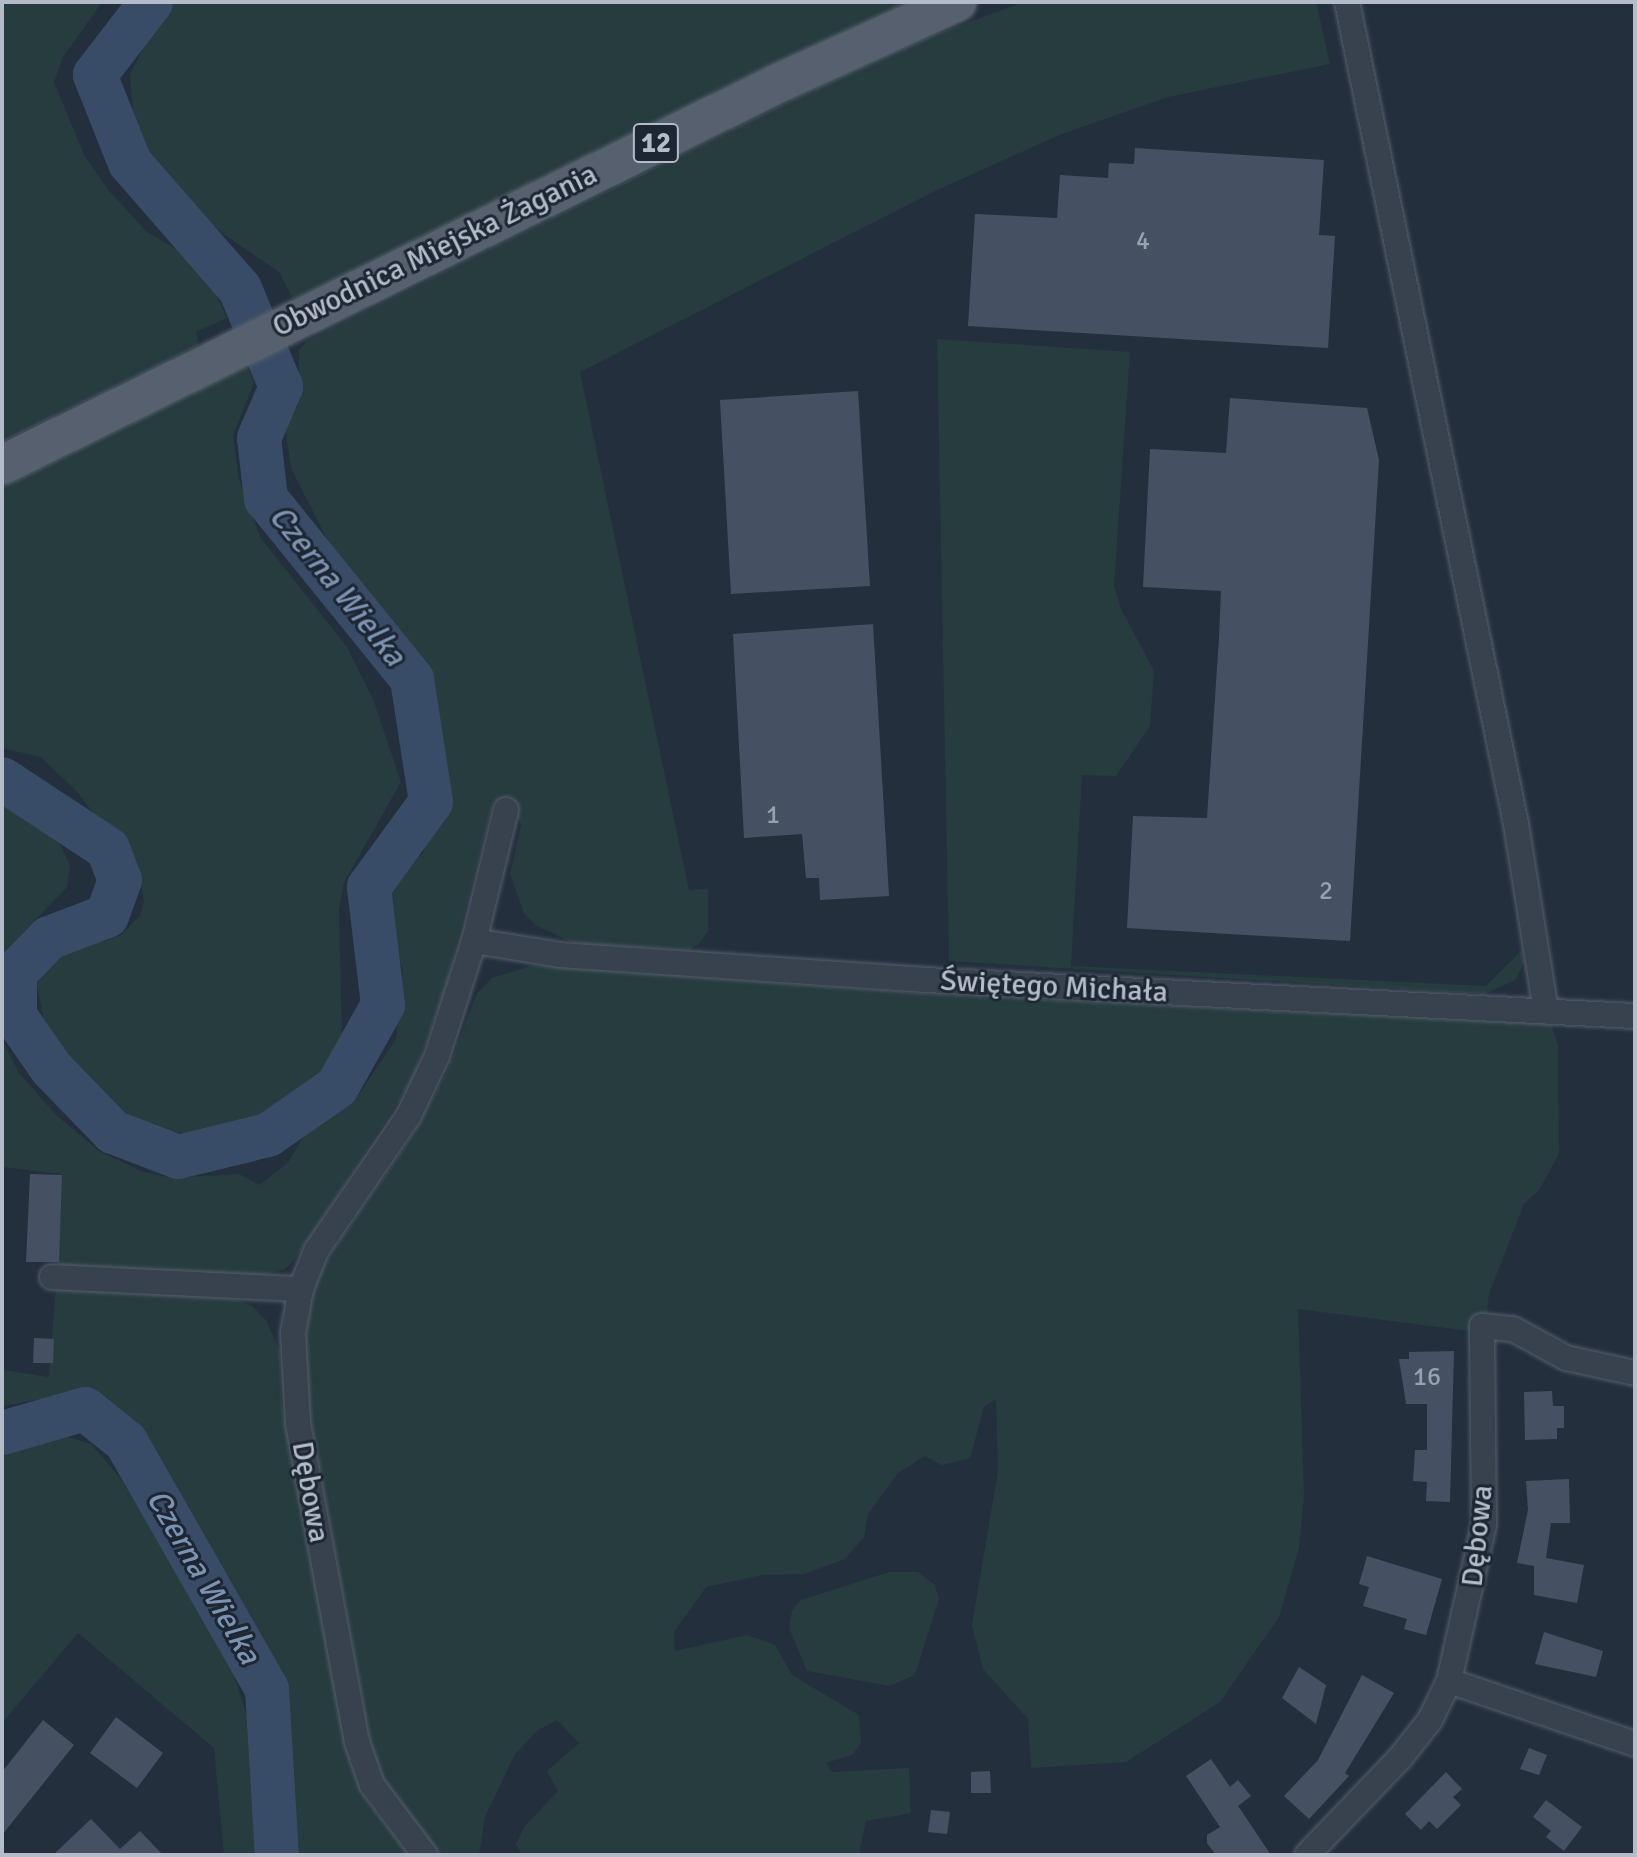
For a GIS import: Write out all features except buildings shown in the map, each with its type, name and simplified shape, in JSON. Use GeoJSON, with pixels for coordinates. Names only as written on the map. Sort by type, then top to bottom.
{"type":"FeatureCollection","features":[{"type":"Feature","properties":{"kind":"main road","name":"Obwodnica Miejska Żagania"},"geometry":{"type":"LineString","coordinates":[[2,465],[200,365],[957,2]]}},
{"type":"Feature","properties":{"kind":"street"},"geometry":{"type":"LineString","coordinates":[[1347,2],[1516,824],[1546,1012]]}},
{"type":"Feature","properties":{"kind":"street"},"geometry":{"type":"LineString","coordinates":[[474,941],[506,810]]}},
{"type":"Feature","properties":{"kind":"street","name":"Świętego Michała"},"geometry":{"type":"LineString","coordinates":[[474,941],[560,955],[926,980],[1635,1016]]}},
{"type":"Feature","properties":{"kind":"street","name":"Dębowa"},"geometry":{"type":"LineString","coordinates":[[425,1855],[372,1785],[357,1742],[296,1412],[293,1333],[301,1289],[324,1237],[397,1134],[437,1056],[474,941]]}},
{"type":"Feature","properties":{"kind":"street"},"geometry":{"type":"LineString","coordinates":[[52,1277],[301,1289]]}},
{"type":"Feature","properties":{"kind":"street","name":"Dębowa"},"geometry":{"type":"LineString","coordinates":[[1307,1855],[1400,1758],[1430,1720],[1449,1681],[1484,1525],[1482,1326],[1513,1329],[1566,1358],[1635,1373]]}},
{"type":"Feature","properties":{"kind":"street"},"geometry":{"type":"LineString","coordinates":[[1449,1681],[1635,1744]]}},
{"type":"Feature","properties":{"kind":"green space"},"geometry":{"type":"Polygon","coordinates":[[[2,2],[102,2],[63,57],[54,82],[84,155],[109,191],[147,232],[184,254],[216,294],[227,318],[196,332],[199,345],[2,442],[2,2]]]}},
{"type":"Feature","properties":{"kind":"green space"},"geometry":{"type":"Polygon","coordinates":[[[165,2],[918,2],[294,301],[279,272],[222,233],[164,180],[135,135],[130,75],[165,2]]]}},
{"type":"Feature","properties":{"kind":"green space"},"geometry":{"type":"Polygon","coordinates":[[[1024,2],[1316,2],[1330,64],[1168,97],[1059,135],[935,191],[580,372],[689,890],[708,889],[708,931],[699,944],[689,950],[574,943],[537,926],[524,913],[510,874],[521,825],[516,814],[493,802],[445,989],[413,1079],[296,1258],[285,1269],[259,1276],[58,1268],[62,1174],[2,1167],[2,1039],[19,1073],[56,1115],[99,1151],[143,1172],[172,1178],[239,1174],[259,1185],[287,1164],[304,1136],[353,1103],[396,1039],[403,971],[384,909],[394,882],[423,853],[445,803],[445,756],[434,698],[405,644],[340,565],[291,468],[285,428],[298,406],[299,350],[308,340],[893,50],[1024,2]]]}},
{"type":"Feature","properties":{"kind":"green space"},"geometry":{"type":"Polygon","coordinates":[[[937,339],[1130,352],[1114,586],[1121,609],[1154,671],[1150,726],[1116,776],[1082,775],[1071,966],[1486,986],[1522,950],[1524,963],[1515,980],[1485,994],[949,961],[937,339]]]}},
{"type":"Feature","properties":{"kind":"green space"},"geometry":{"type":"Polygon","coordinates":[[[246,362],[254,383],[233,435],[239,480],[260,537],[347,647],[373,699],[401,782],[344,882],[339,910],[342,1042],[336,1058],[283,1106],[231,1131],[202,1135],[150,1129],[117,1113],[77,1072],[45,1026],[37,985],[40,973],[53,958],[121,935],[140,916],[144,902],[140,877],[79,794],[41,757],[2,748],[2,480],[246,362]]]}},
{"type":"Feature","properties":{"kind":"green space"},"geometry":{"type":"Polygon","coordinates":[[[2,797],[50,824],[70,865],[67,887],[2,955],[2,797]]]}},
{"type":"Feature","properties":{"kind":"green space"},"geometry":{"type":"Polygon","coordinates":[[[533,965],[941,995],[1551,1024],[1558,1045],[1559,1154],[1539,1190],[1524,1204],[1489,1294],[1485,1333],[1298,1309],[1304,1495],[1299,1548],[1279,1617],[1220,1702],[1126,1762],[1031,1768],[1028,1719],[983,1669],[972,1625],[998,1471],[996,1399],[984,1407],[970,1458],[942,1465],[925,1456],[898,1473],[868,1514],[864,1537],[845,1559],[804,1574],[763,1575],[706,1587],[674,1632],[675,1651],[747,1635],[775,1645],[792,1675],[859,1715],[861,1743],[852,1755],[826,1763],[832,1772],[909,1768],[911,1813],[866,1821],[859,1855],[522,1855],[516,1844],[525,1826],[558,1791],[547,1771],[579,1743],[557,1720],[538,1730],[515,1754],[485,1817],[479,1855],[441,1855],[379,1777],[371,1746],[305,1387],[307,1304],[323,1266],[414,1133],[448,1069],[477,993],[492,978],[533,965]]]}},
{"type":"Feature","properties":{"kind":"green space"},"geometry":{"type":"Polygon","coordinates":[[[56,1285],[226,1295],[252,1306],[266,1320],[280,1351],[281,1399],[350,1761],[366,1800],[409,1855],[293,1855],[275,1675],[259,1632],[216,1573],[118,1409],[106,1399],[76,1393],[2,1406],[2,1370],[49,1377],[56,1285]]]}},
{"type":"Feature","properties":{"kind":"green space"},"geometry":{"type":"Polygon","coordinates":[[[65,1436],[91,1444],[122,1480],[231,1666],[257,1747],[263,1855],[224,1855],[214,1748],[78,1633],[2,1723],[2,1457],[44,1438],[65,1436]]]}},
{"type":"Feature","properties":{"kind":"green space"},"geometry":{"type":"Polygon","coordinates":[[[889,1572],[918,1572],[935,1585],[939,1599],[915,1675],[890,1686],[807,1671],[789,1628],[792,1611],[801,1600],[889,1572]]]}},
{"type":"Feature","properties":{"kind":"waterway","name":"Czerna Wielka"},"geometry":{"type":"LineString","coordinates":[[2,779],[108,849],[120,880],[107,916],[49,938],[15,973],[15,1016],[52,1069],[113,1132],[178,1157],[268,1135],[337,1087],[383,1005],[369,887],[431,802],[412,679],[266,499],[259,438],[281,387],[240,289],[130,163],[95,75],[151,2]]}},
{"type":"Feature","properties":{"kind":"waterway","name":"Czerna Wielka"},"geometry":{"type":"LineString","coordinates":[[2,1433],[85,1409],[126,1442],[267,1689],[277,1855]]}}]}
